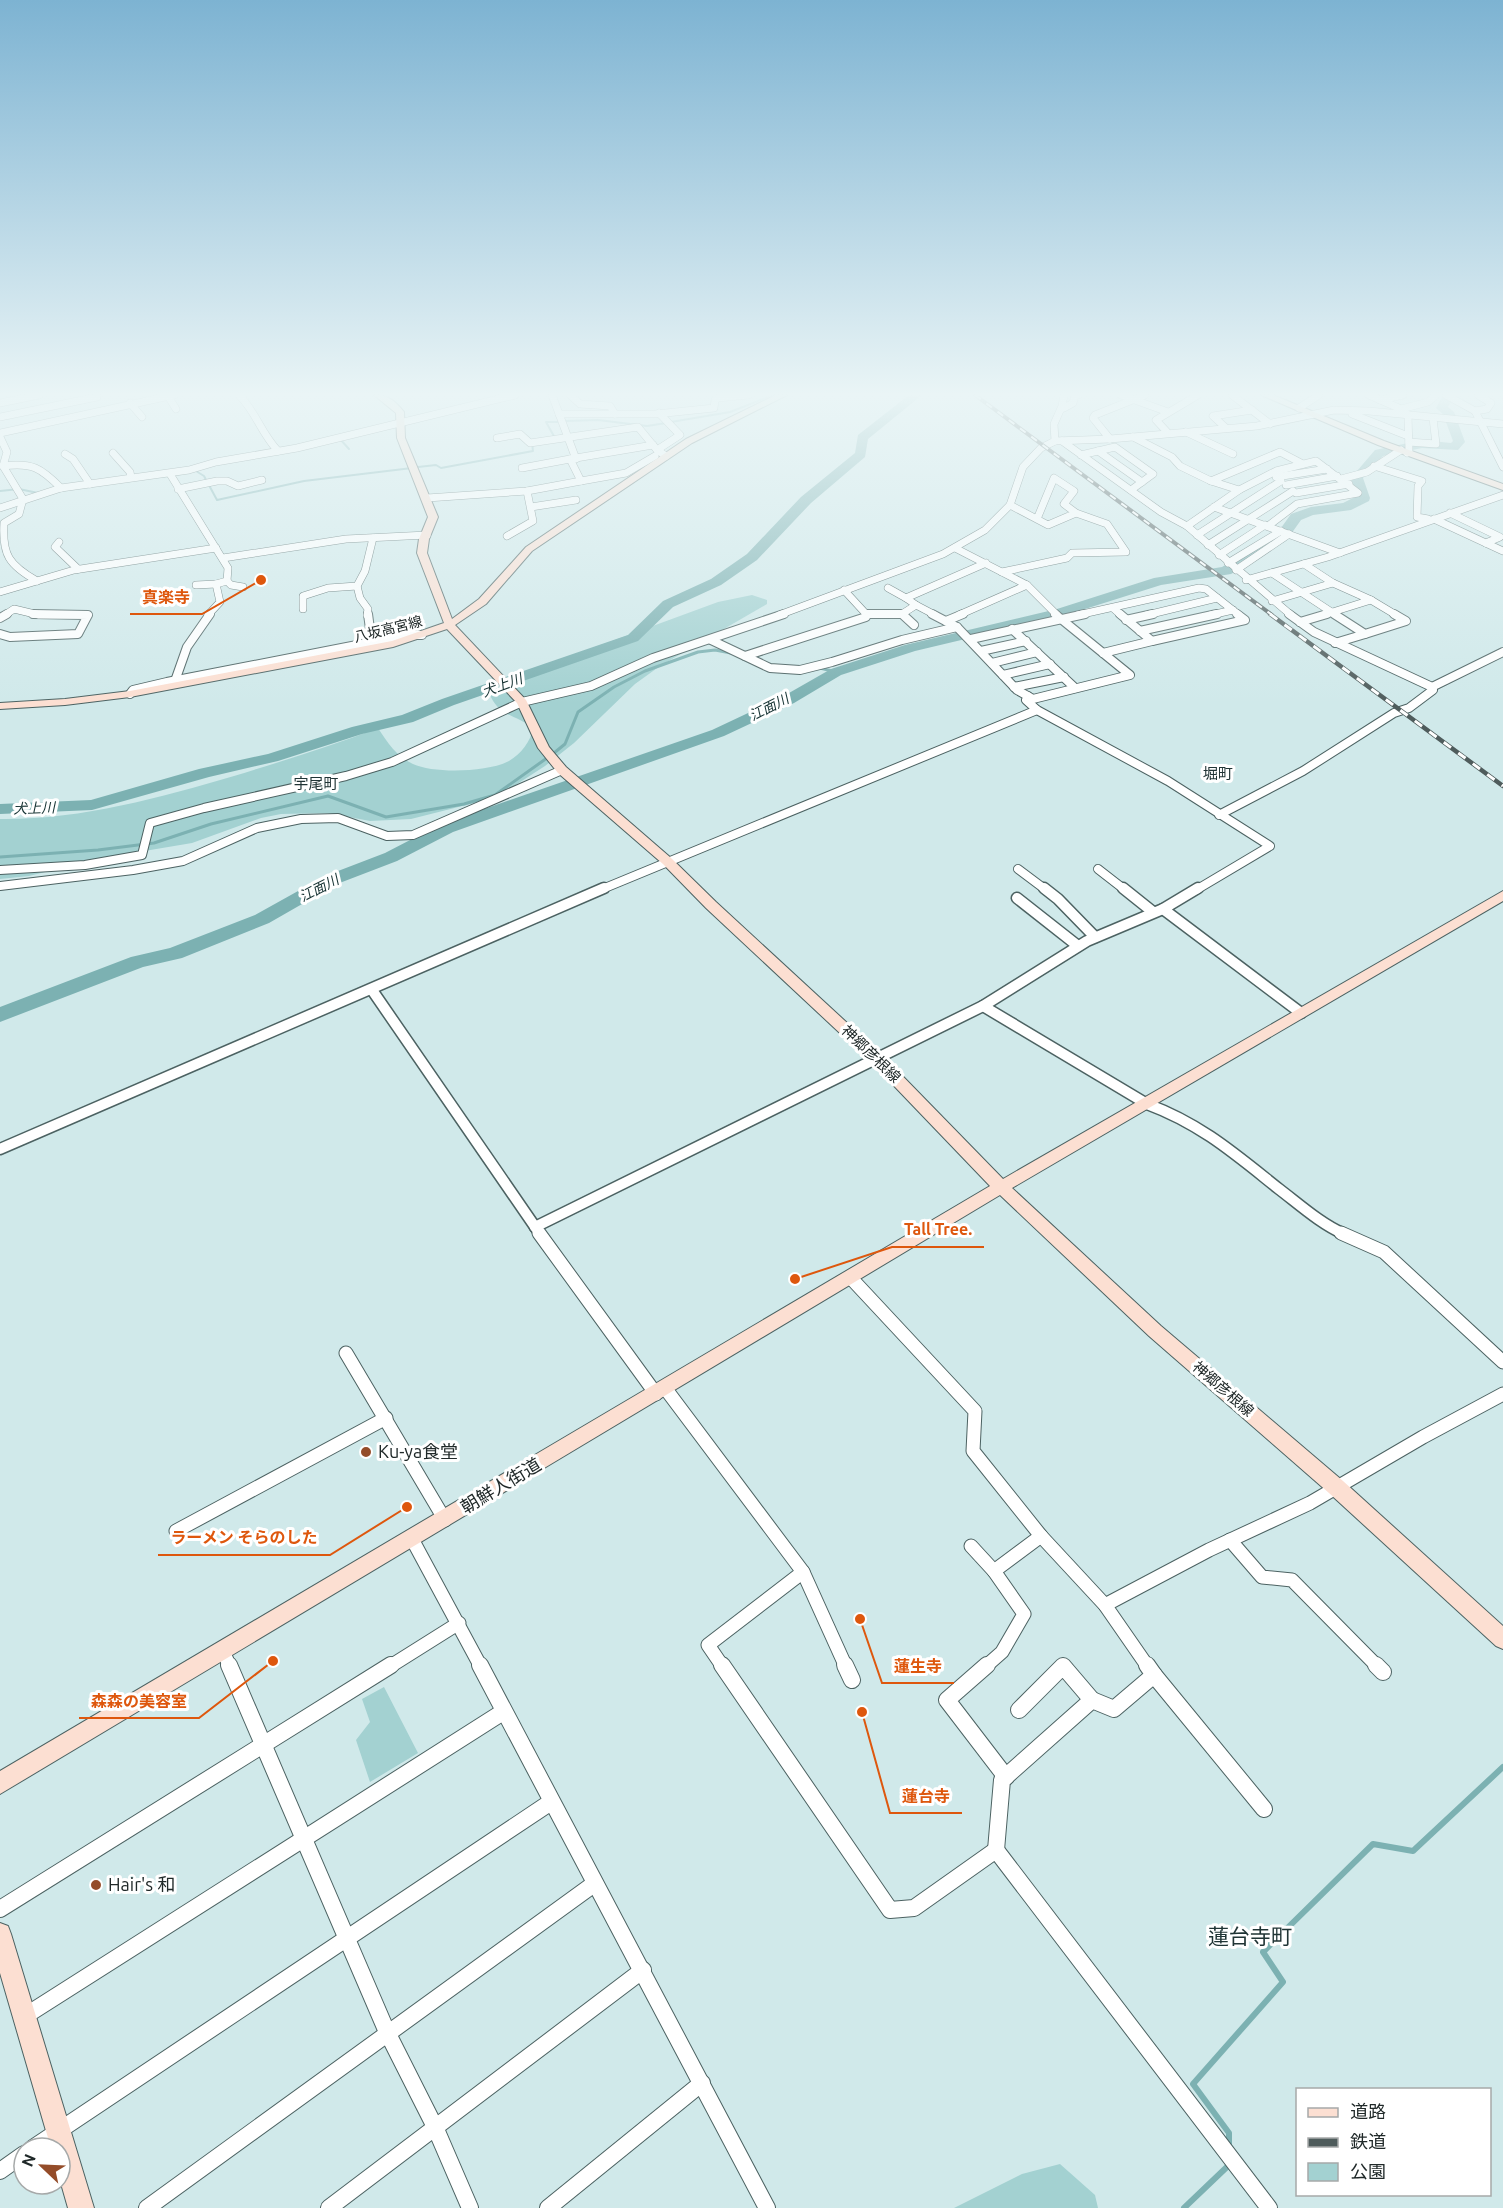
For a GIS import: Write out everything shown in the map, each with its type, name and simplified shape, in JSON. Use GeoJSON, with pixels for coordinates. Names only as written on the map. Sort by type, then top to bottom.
{"type":"FeatureCollection","features":[{"type":"Feature","properties":{"kind":"main road","name":"神郷彦根線"},"geometry":{"type":"LineString","coordinates":[[427,498],[433,517],[424,539],[422,553],[451,626],[520,700],[544,748],[562,770],[667,861],[711,905],[878,1059],[1001,1187],[1155,1331],[1336,1487],[1503,1639]]}},
{"type":"Feature","properties":{"kind":"main road","name":"八坂高宮線"},"geometry":{"type":"LineString","coordinates":[[0,706],[65,702],[130,694],[393,644],[451,626],[476,608],[512,565],[597,498]]}},
{"type":"Feature","properties":{"kind":"main road","name":"朝鮮人街道"},"geometry":{"type":"LineString","coordinates":[[0,1783],[1001,1187],[1503,895]]}},
{"type":"Feature","properties":{"kind":"main road"},"geometry":{"type":"LineString","coordinates":[[0,1934],[81,2208]]}},
{"type":"Feature","properties":{"kind":"street"},"geometry":{"type":"LineString","coordinates":[[0,508],[26,498]]}},
{"type":"Feature","properties":{"kind":"street"},"geometry":{"type":"LineString","coordinates":[[184,498],[223,558],[228,568],[227,581]]}},
{"type":"Feature","properties":{"kind":"street"},"geometry":{"type":"LineString","coordinates":[[507,537],[533,521],[529,498]]}},
{"type":"Feature","properties":{"kind":"street"},"geometry":{"type":"LineString","coordinates":[[0,870],[85,865],[142,855],[150,823],[204,808],[346,776],[392,762],[520,700],[591,686],[653,658],[711,640],[955,548],[985,530],[1010,505],[1012,498]]}},
{"type":"Feature","properties":{"kind":"street"},"geometry":{"type":"LineString","coordinates":[[1037,519],[1045,498]]}},
{"type":"Feature","properties":{"kind":"street"},"geometry":{"type":"LineString","coordinates":[[1002,572],[1067,558],[1072,553],[1126,552],[1107,524],[1076,513],[1064,504],[1069,498]]}},
{"type":"Feature","properties":{"kind":"street"},"geometry":{"type":"LineString","coordinates":[[1142,498],[1179,524],[1187,526],[1246,580],[1300,622],[1335,643],[1432,687],[1503,652]]}},
{"type":"Feature","properties":{"kind":"street"},"geometry":{"type":"LineString","coordinates":[[1187,526],[1227,498]]}},
{"type":"Feature","properties":{"kind":"street"},"geometry":{"type":"LineString","coordinates":[[1197,535],[1255,498]]}},
{"type":"Feature","properties":{"kind":"street"},"geometry":{"type":"LineString","coordinates":[[1208,545],[1285,498]]}},
{"type":"Feature","properties":{"kind":"street"},"geometry":{"type":"LineString","coordinates":[[1303,498],[1307,501]]}},
{"type":"Feature","properties":{"kind":"street"},"geometry":{"type":"LineString","coordinates":[[1219,555],[1267,526],[1297,504],[1326,498]]}},
{"type":"Feature","properties":{"kind":"street"},"geometry":{"type":"LineString","coordinates":[[1418,498],[1417,517],[1432,519],[1503,551]]}},
{"type":"Feature","properties":{"kind":"street"},"geometry":{"type":"LineString","coordinates":[[1246,580],[1340,553],[1494,498]]}},
{"type":"Feature","properties":{"kind":"street"},"geometry":{"type":"LineString","coordinates":[[23,499],[20,514],[4,523],[2,547],[15,569],[37,581]]}},
{"type":"Feature","properties":{"kind":"street"},"geometry":{"type":"LineString","coordinates":[[531,507],[576,500]]}},
{"type":"Feature","properties":{"kind":"street"},"geometry":{"type":"LineString","coordinates":[[1010,505],[1048,525],[1076,513]]}},
{"type":"Feature","properties":{"kind":"street"},"geometry":{"type":"LineString","coordinates":[[1214,507],[1340,553]]}},
{"type":"Feature","properties":{"kind":"street"},"geometry":{"type":"LineString","coordinates":[[1450,513],[1500,537],[1486,543]]}},
{"type":"Feature","properties":{"kind":"street"},"geometry":{"type":"LineString","coordinates":[[1228,563],[1285,533]]}},
{"type":"Feature","properties":{"kind":"street"},"geometry":{"type":"LineString","coordinates":[[1236,570],[1285,533]]}},
{"type":"Feature","properties":{"kind":"street"},"geometry":{"type":"LineString","coordinates":[[223,558],[346,539],[427,535]]}},
{"type":"Feature","properties":{"kind":"street"},"geometry":{"type":"LineString","coordinates":[[372,644],[367,619],[368,609],[360,598],[357,586],[365,571],[373,538]]}},
{"type":"Feature","properties":{"kind":"street"},"geometry":{"type":"LineString","coordinates":[[60,542],[56,543],[55,547],[78,569]]}},
{"type":"Feature","properties":{"kind":"street"},"geometry":{"type":"LineString","coordinates":[[0,592],[78,569],[216,548]]}},
{"type":"Feature","properties":{"kind":"street"},"geometry":{"type":"LineString","coordinates":[[888,588],[965,634],[1014,687],[1033,699],[1130,675],[1057,615],[1027,585],[955,548]]}},
{"type":"Feature","properties":{"kind":"street"},"geometry":{"type":"LineString","coordinates":[[906,598],[986,564]]}},
{"type":"Feature","properties":{"kind":"street"},"geometry":{"type":"LineString","coordinates":[[1304,564],[1332,583],[1371,600],[1406,621],[1335,643]]}},
{"type":"Feature","properties":{"kind":"street"},"geometry":{"type":"LineString","coordinates":[[1272,573],[1365,634]]}},
{"type":"Feature","properties":{"kind":"street"},"geometry":{"type":"LineString","coordinates":[[196,585],[227,581]]}},
{"type":"Feature","properties":{"kind":"street"},"geometry":{"type":"LineString","coordinates":[[227,581],[231,585],[243,587]]}},
{"type":"Feature","properties":{"kind":"street"},"geometry":{"type":"LineString","coordinates":[[1272,601],[1332,583]]}},
{"type":"Feature","properties":{"kind":"street"},"geometry":{"type":"LineString","coordinates":[[175,681],[180,661],[196,627],[220,602],[216,584]]}},
{"type":"Feature","properties":{"kind":"street"},"geometry":{"type":"LineString","coordinates":[[946,621],[1027,585]]}},
{"type":"Feature","properties":{"kind":"street"},"geometry":{"type":"LineString","coordinates":[[303,609],[303,596],[328,588],[357,586]]}},
{"type":"Feature","properties":{"kind":"street"},"geometry":{"type":"LineString","coordinates":[[711,640],[778,670],[809,668],[896,641],[1012,629],[1057,615],[1113,608],[1199,588],[1206,589],[1245,620],[1103,653]]}},
{"type":"Feature","properties":{"kind":"street"},"geometry":{"type":"LineString","coordinates":[[844,590],[867,614]]}},
{"type":"Feature","properties":{"kind":"street"},"geometry":{"type":"LineString","coordinates":[[1126,620],[1217,598]]}},
{"type":"Feature","properties":{"kind":"street"},"geometry":{"type":"LineString","coordinates":[[1300,622],[1371,600]]}},
{"type":"Feature","properties":{"kind":"street"},"geometry":{"type":"LineString","coordinates":[[746,656],[860,621],[867,614],[902,614],[916,604]]}},
{"type":"Feature","properties":{"kind":"street"},"geometry":{"type":"LineString","coordinates":[[1113,608],[1152,641]]}},
{"type":"Feature","properties":{"kind":"street"},"geometry":{"type":"LineString","coordinates":[[0,618],[14,609],[39,615],[88,615],[78,634],[10,637],[0,634]]}},
{"type":"Feature","properties":{"kind":"street"},"geometry":{"type":"LineString","coordinates":[[1140,631],[1233,610]]}},
{"type":"Feature","properties":{"kind":"street"},"geometry":{"type":"LineString","coordinates":[[902,614],[914,625]]}},
{"type":"Feature","properties":{"kind":"street"},"geometry":{"type":"LineString","coordinates":[[1012,629],[1075,688]]}},
{"type":"Feature","properties":{"kind":"street"},"geometry":{"type":"LineString","coordinates":[[130,694],[133,690],[175,681],[372,644],[408,635],[424,635]]}},
{"type":"Feature","properties":{"kind":"street"},"geometry":{"type":"LineString","coordinates":[[981,651],[1026,641]]}},
{"type":"Feature","properties":{"kind":"street"},"geometry":{"type":"LineString","coordinates":[[992,663],[1037,652]]}},
{"type":"Feature","properties":{"kind":"street"},"geometry":{"type":"LineString","coordinates":[[1490,660],[1503,664]]}},
{"type":"Feature","properties":{"kind":"street"},"geometry":{"type":"LineString","coordinates":[[1003,675],[1050,664]]}},
{"type":"Feature","properties":{"kind":"street"},"geometry":{"type":"LineString","coordinates":[[1014,687],[1064,677]]}},
{"type":"Feature","properties":{"kind":"street"},"geometry":{"type":"LineString","coordinates":[[1219,815],[1303,771],[1394,713],[1409,708],[1433,690],[1432,687]]}},
{"type":"Feature","properties":{"kind":"street"},"geometry":{"type":"LineString","coordinates":[[535,1227],[983,1006],[1078,946],[1158,910],[1270,846],[1168,781],[1036,710],[1026,700],[1028,696]]}},
{"type":"Feature","properties":{"kind":"street"},"geometry":{"type":"LineString","coordinates":[[0,1149],[667,861],[1036,710]]}},
{"type":"Feature","properties":{"kind":"street"},"geometry":{"type":"LineString","coordinates":[[0,886],[133,870],[183,861],[257,828],[301,819],[338,818],[387,836],[413,835],[562,770]]}},
{"type":"Feature","properties":{"kind":"street"},"geometry":{"type":"LineString","coordinates":[[1018,869],[1058,899],[1095,937]]}},
{"type":"Feature","properties":{"kind":"street"},"geometry":{"type":"LineString","coordinates":[[1098,869],[1301,1013]]}},
{"type":"Feature","properties":{"kind":"street"},"geometry":{"type":"LineString","coordinates":[[1017,898],[1078,946]]}},
{"type":"Feature","properties":{"kind":"street"},"geometry":{"type":"LineString","coordinates":[[372,990],[535,1227],[660,1391],[803,1572],[852,1680]]}},
{"type":"Feature","properties":{"kind":"street"},"geometry":{"type":"LineString","coordinates":[[983,1006],[1147,1104],[1176,1115],[1210,1135],[1310,1213],[1339,1232],[1384,1252],[1503,1362]]}},
{"type":"Feature","properties":{"kind":"street"},"geometry":{"type":"LineString","coordinates":[[850,1277],[975,1411],[973,1451],[1041,1536],[1105,1605],[1154,1675],[1264,1809]]}},
{"type":"Feature","properties":{"kind":"street"},"geometry":{"type":"LineString","coordinates":[[346,1353],[445,1520]]}},
{"type":"Feature","properties":{"kind":"street"},"geometry":{"type":"LineString","coordinates":[[1105,1605],[1230,1540],[1310,1503],[1503,1394]]}},
{"type":"Feature","properties":{"kind":"street"},"geometry":{"type":"LineString","coordinates":[[176,1531],[386,1418]]}},
{"type":"Feature","properties":{"kind":"street"},"geometry":{"type":"LineString","coordinates":[[994,1571],[1041,1536]]}},
{"type":"Feature","properties":{"kind":"street"},"geometry":{"type":"LineString","coordinates":[[412,1539],[459,1623],[503,1712],[594,1884],[643,1970],[767,2208]]}},
{"type":"Feature","properties":{"kind":"street"},"geometry":{"type":"LineString","coordinates":[[1230,1540],[1262,1577],[1292,1580],[1383,1672]]}},
{"type":"Feature","properties":{"kind":"street"},"geometry":{"type":"LineString","coordinates":[[971,1546],[994,1571],[1024,1614],[1002,1652],[947,1700],[1006,1777]]}},
{"type":"Feature","properties":{"kind":"street"},"geometry":{"type":"LineString","coordinates":[[803,1572],[708,1645],[868,1880],[890,1910],[914,1908],[996,1850]]}},
{"type":"Feature","properties":{"kind":"street"},"geometry":{"type":"LineString","coordinates":[[0,1909],[459,1623]]}},
{"type":"Feature","properties":{"kind":"street"},"geometry":{"type":"LineString","coordinates":[[224,1651],[387,2032],[435,2127],[470,2208]]}},
{"type":"Feature","properties":{"kind":"street"},"geometry":{"type":"LineString","coordinates":[[1019,1710],[1063,1666],[1092,1700],[1114,1709],[1154,1675]]}},
{"type":"Feature","properties":{"kind":"street"},"geometry":{"type":"LineString","coordinates":[[1092,1700],[1002,1780],[996,1850],[1269,2208]]}},
{"type":"Feature","properties":{"kind":"street"},"geometry":{"type":"LineString","coordinates":[[25,2016],[503,1712]]}},
{"type":"Feature","properties":{"kind":"street"},"geometry":{"type":"LineString","coordinates":[[50,2136],[551,1802]]}},
{"type":"Feature","properties":{"kind":"street"},"geometry":{"type":"LineString","coordinates":[[147,2208],[594,1884]]}},
{"type":"Feature","properties":{"kind":"street"},"geometry":{"type":"LineString","coordinates":[[329,2208],[643,1970]]}},
{"type":"Feature","properties":{"kind":"street"},"geometry":{"type":"LineString","coordinates":[[548,2208],[702,2083]]}},
{"type":"Feature","properties":{"kind":"green space"},"geometry":{"type":"Polygon","coordinates":[[[752,595],[767,600],[767,604],[660,666],[635,684],[574,743],[545,766],[514,786],[482,801],[411,819],[370,821],[328,813],[281,814],[261,818],[192,843],[97,859],[29,876],[0,879],[0,819],[59,816],[148,800],[271,765],[378,728],[397,753],[407,761],[422,767],[461,770],[500,765],[521,751],[528,742],[533,728],[500,709],[487,687],[718,602],[752,595]]]}},
{"type":"Feature","properties":{"kind":"green space"},"geometry":{"type":"Polygon","coordinates":[[[384,1687],[418,1753],[370,1782],[356,1740],[370,1722],[362,1699],[384,1687]]]}},
{"type":"Feature","properties":{"kind":"green space"},"geometry":{"type":"Polygon","coordinates":[[[1060,2164],[1095,2195],[1098,2208],[954,2208],[1022,2174],[1060,2164]]]}},
{"type":"Feature","properties":{"kind":"waterway"},"geometry":{"type":"LineString","coordinates":[[216,498],[217,500],[226,498]]}},
{"type":"Feature","properties":{"kind":"waterway","name":"犬上川"},"geometry":{"type":"LineString","coordinates":[[0,809],[92,805],[205,773],[272,758],[358,730],[407,719],[448,702],[633,638],[668,604],[716,582],[752,557],[808,498]]}},
{"type":"Feature","properties":{"kind":"waterway","name":"江面川"},"geometry":{"type":"LineString","coordinates":[[0,1015],[138,962],[175,953],[262,919],[331,880],[391,857],[447,828],[718,733],[788,700],[836,672],[910,648],[1061,612],[1159,581],[1226,571],[1281,538],[1296,517],[1311,511],[1346,507],[1364,498]]}},
{"type":"Feature","properties":{"kind":"waterway"},"geometry":{"type":"LineString","coordinates":[[0,857],[98,850],[154,843],[211,824],[328,796],[386,817],[464,804],[495,795],[554,753],[565,744],[578,712],[614,687],[645,671],[698,652],[715,650],[731,653]]}},
{"type":"Feature","properties":{"kind":"waterway"},"geometry":{"type":"LineString","coordinates":[[820,668],[836,672]]}},
{"type":"Feature","properties":{"kind":"waterway"},"geometry":{"type":"LineString","coordinates":[[1229,2146],[1229,2133],[1193,2084],[1283,1982],[1263,1952],[1373,1844],[1413,1851],[1503,1767]]}},
{"type":"Feature","properties":{"kind":"waterway"},"geometry":{"type":"LineString","coordinates":[[1184,2208],[1229,2165],[1229,2162]]}},
{"type":"Feature","properties":{"kind":"railway"},"geometry":{"type":"LineString","coordinates":[[1114,498],[1272,615]]}},
{"type":"Feature","properties":{"kind":"railway"},"geometry":{"type":"LineString","coordinates":[[1270,614],[1503,786]]}},
{"type":"Feature","properties":{"kind":"place","name":"真楽寺"},"geometry":{"type":"Point","coordinates":[261,580]}},
{"type":"Feature","properties":{"kind":"place","name":"Tall Tree."},"geometry":{"type":"Point","coordinates":[795,1279]}},
{"type":"Feature","properties":{"kind":"place","name":"Ku-ya食堂"},"geometry":{"type":"Point","coordinates":[366,1452]}},
{"type":"Feature","properties":{"kind":"place","name":"ラーメン そらのした"},"geometry":{"type":"Point","coordinates":[407,1507]}},
{"type":"Feature","properties":{"kind":"place","name":"蓮生寺"},"geometry":{"type":"Point","coordinates":[860,1619]}},
{"type":"Feature","properties":{"kind":"place","name":"森森の美容室"},"geometry":{"type":"Point","coordinates":[273,1661]}},
{"type":"Feature","properties":{"kind":"place","name":"蓮台寺"},"geometry":{"type":"Point","coordinates":[862,1712]}},
{"type":"Feature","properties":{"kind":"place","name":"Hair's 和"},"geometry":{"type":"Point","coordinates":[96,1885]}},
{"type":"Feature","properties":{"kind":"district","name":"堀町"},"geometry":{"type":"Point","coordinates":[1218,774]}},
{"type":"Feature","properties":{"kind":"district","name":"宇尾町"},"geometry":{"type":"Point","coordinates":[316,784]}},
{"type":"Feature","properties":{"kind":"district","name":"蓮台寺町"},"geometry":{"type":"Point","coordinates":[1250,1937]}}]}
